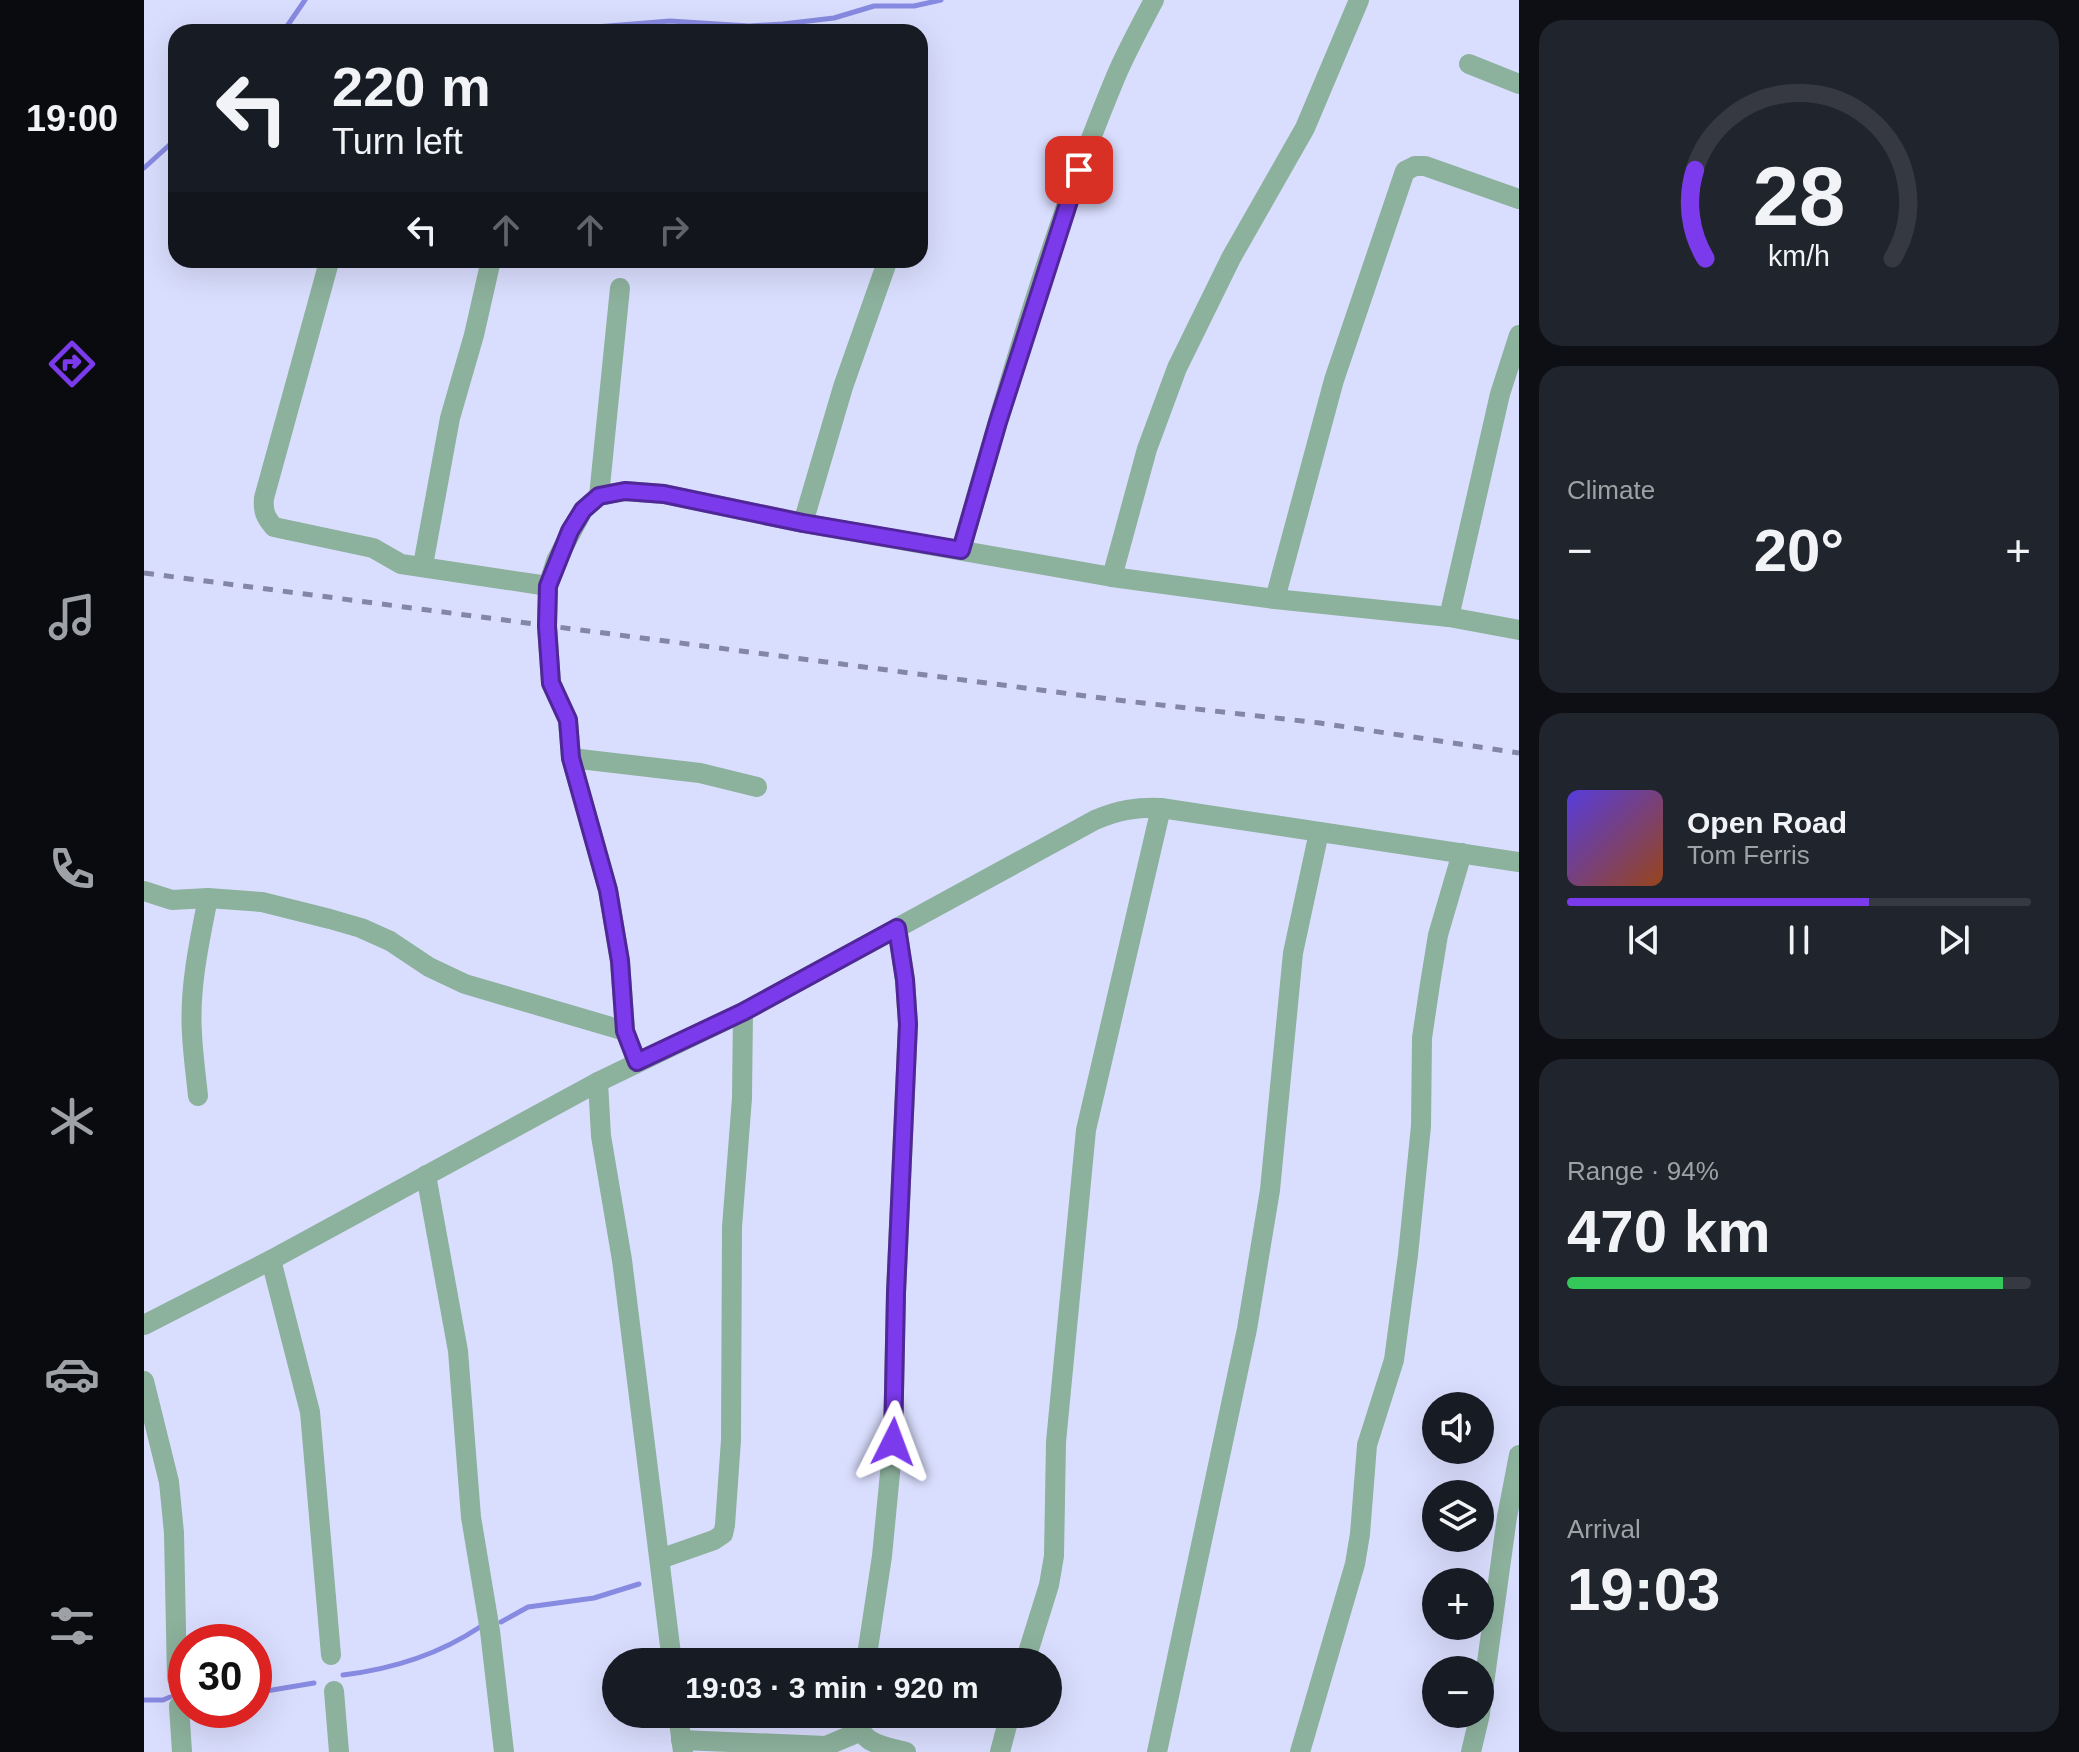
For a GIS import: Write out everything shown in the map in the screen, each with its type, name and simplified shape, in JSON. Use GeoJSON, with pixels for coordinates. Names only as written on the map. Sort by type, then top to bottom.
{"type":"FeatureCollection","features":[{"type":"Feature","properties":{"kind":"street"},"geometry":{"type":"LineString","coordinates":[[961,550],[1070,194],[1117,73],[1154,0]]}},
{"type":"Feature","properties":{"kind":"street"},"geometry":{"type":"LineString","coordinates":[[1112,577],[1147,449],[1177,368],[1231,258],[1305,128],[1359,0]]}},
{"type":"Feature","properties":{"kind":"street"},"geometry":{"type":"LineString","coordinates":[[1469,64],[1519,84]]}},
{"type":"Feature","properties":{"kind":"street"},"geometry":{"type":"LineString","coordinates":[[1275,599],[1334,380],[1405,171],[1415,166],[1425,166],[1519,199]]}},
{"type":"Feature","properties":{"kind":"street"},"geometry":{"type":"LineString","coordinates":[[327,268],[264,498],[263,509],[274,527],[373,548],[401,564],[548,586]]}},
{"type":"Feature","properties":{"kind":"street"},"geometry":{"type":"LineString","coordinates":[[423,565],[450,418],[489,268]]}},
{"type":"Feature","properties":{"kind":"street"},"geometry":{"type":"LineString","coordinates":[[803,523],[843,387],[885,268]]}},
{"type":"Feature","properties":{"kind":"street"},"geometry":{"type":"LineString","coordinates":[[599,496],[620,288]]}},
{"type":"Feature","properties":{"kind":"street"},"geometry":{"type":"LineString","coordinates":[[1449,617],[1500,394],[1519,335]]}},
{"type":"Feature","properties":{"kind":"street"},"geometry":{"type":"LineString","coordinates":[[637,1062],[625,1031],[620,961],[608,890],[571,758],[568,720],[551,683],[547,626],[548,586],[570,531],[583,510],[599,496],[625,491],[664,494],[803,523],[1112,577],[1275,599],[1449,617],[1519,630]]}},
{"type":"Feature","properties":{"kind":"street"},"geometry":{"type":"LineString","coordinates":[[571,758],[691,772],[757,787]]}},
{"type":"Feature","properties":{"kind":"street"},"geometry":{"type":"LineString","coordinates":[[144,1325],[271,1260],[598,1082],[743,1012],[1095,820],[1135,807],[1161,808],[1519,862]]}},
{"type":"Feature","properties":{"kind":"street"},"geometry":{"type":"LineString","coordinates":[[1029,1648],[1049,1585],[1054,1556],[1056,1442],[1086,1130],[1161,808]]}},
{"type":"Feature","properties":{"kind":"street"},"geometry":{"type":"LineString","coordinates":[[1157,1752],[1250,1314],[1270,1190],[1293,953],[1319,832]]}},
{"type":"Feature","properties":{"kind":"street"},"geometry":{"type":"LineString","coordinates":[[1300,1752],[1355,1564],[1367,1445],[1394,1360],[1418,1175],[1424,1025],[1438,935],[1462,853]]}},
{"type":"Feature","properties":{"kind":"street"},"geometry":{"type":"LineString","coordinates":[[144,891],[172,900],[208,898],[262,902],[361,928],[465,984],[625,1031]]}},
{"type":"Feature","properties":{"kind":"street"},"geometry":{"type":"LineString","coordinates":[[198,1096],[192,1032],[193,991],[208,898]]}},
{"type":"Feature","properties":{"kind":"street"},"geometry":{"type":"LineString","coordinates":[[868,1648],[889,1499],[896,1389],[896,1293],[908,1024],[897,928]]}},
{"type":"Feature","properties":{"kind":"street"},"geometry":{"type":"LineString","coordinates":[[660,1559],[714,1540],[723,1534],[725,1525],[731,1440],[733,1216],[742,1098],[743,1012]]}},
{"type":"Feature","properties":{"kind":"street"},"geometry":{"type":"LineString","coordinates":[[598,1082],[601,1136],[622,1260],[670,1648]]}},
{"type":"Feature","properties":{"kind":"street"},"geometry":{"type":"LineString","coordinates":[[426,1175],[458,1351],[471,1517],[490,1631],[504,1752]]}},
{"type":"Feature","properties":{"kind":"street"},"geometry":{"type":"LineString","coordinates":[[271,1260],[310,1412],[331,1655]]}},
{"type":"Feature","properties":{"kind":"street"},"geometry":{"type":"LineString","coordinates":[[144,1381],[169,1482],[174,1533],[176,1624]]}},
{"type":"Feature","properties":{"kind":"street"},"geometry":{"type":"LineString","coordinates":[[1488,1656],[1519,1455]]}},
{"type":"Feature","properties":{"kind":"street"},"geometry":{"type":"LineString","coordinates":[[334,1691],[339,1752]]}},
{"type":"Feature","properties":{"kind":"street"},"geometry":{"type":"LineString","coordinates":[[180,1728],[182,1752]]}},
{"type":"Feature","properties":{"kind":"street"},"geometry":{"type":"LineString","coordinates":[[682,1746],[826,1749],[853,1728]]}},
{"type":"Feature","properties":{"kind":"street"},"geometry":{"type":"LineString","coordinates":[[862,1728],[868,1741],[906,1752]]}},
{"type":"Feature","properties":{"kind":"street"},"geometry":{"type":"LineString","coordinates":[[1000,1752],[1006,1728]]}},
{"type":"Feature","properties":{"kind":"street"},"geometry":{"type":"LineString","coordinates":[[1471,1752],[1477,1728]]}},
{"type":"Feature","properties":{"kind":"waterway"},"geometry":{"type":"LineString","coordinates":[[288,24],[305,0]]}},
{"type":"Feature","properties":{"kind":"waterway"},"geometry":{"type":"LineString","coordinates":[[783,24],[834,18],[874,6],[914,6],[941,0]]}},
{"type":"Feature","properties":{"kind":"waterway"},"geometry":{"type":"LineString","coordinates":[[633,24],[670,21],[717,24]]}},
{"type":"Feature","properties":{"kind":"waterway"},"geometry":{"type":"LineString","coordinates":[[144,168],[168,146]]}},
{"type":"Feature","properties":{"kind":"waterway"},"geometry":{"type":"LineString","coordinates":[[501,1622],[528,1607],[594,1598],[639,1584]]}},
{"type":"Feature","properties":{"kind":"waterway"},"geometry":{"type":"LineString","coordinates":[[343,1675],[414,1659],[480,1627]]}},
{"type":"Feature","properties":{"kind":"waterway"},"geometry":{"type":"LineString","coordinates":[[272,1690],[314,1683]]}},
{"type":"Feature","properties":{"kind":"waterway"},"geometry":{"type":"LineString","coordinates":[[144,1700],[168,1698]]}},
{"type":"Feature","properties":{"kind":"railway"},"geometry":{"type":"LineString","coordinates":[[144,573],[1117,700],[1320,723],[1519,753]]}},
{"type":"Feature","properties":{"kind":"route"},"geometry":{"type":"LineString","coordinates":[[893,1442],[908,1024],[897,928],[743,1012],[637,1062],[625,1031],[620,961],[608,890],[571,758],[568,720],[551,683],[548,586],[556,561],[583,510],[599,496],[625,491],[664,494],[803,523],[961,550],[998,422],[1079,170]]}}]}
